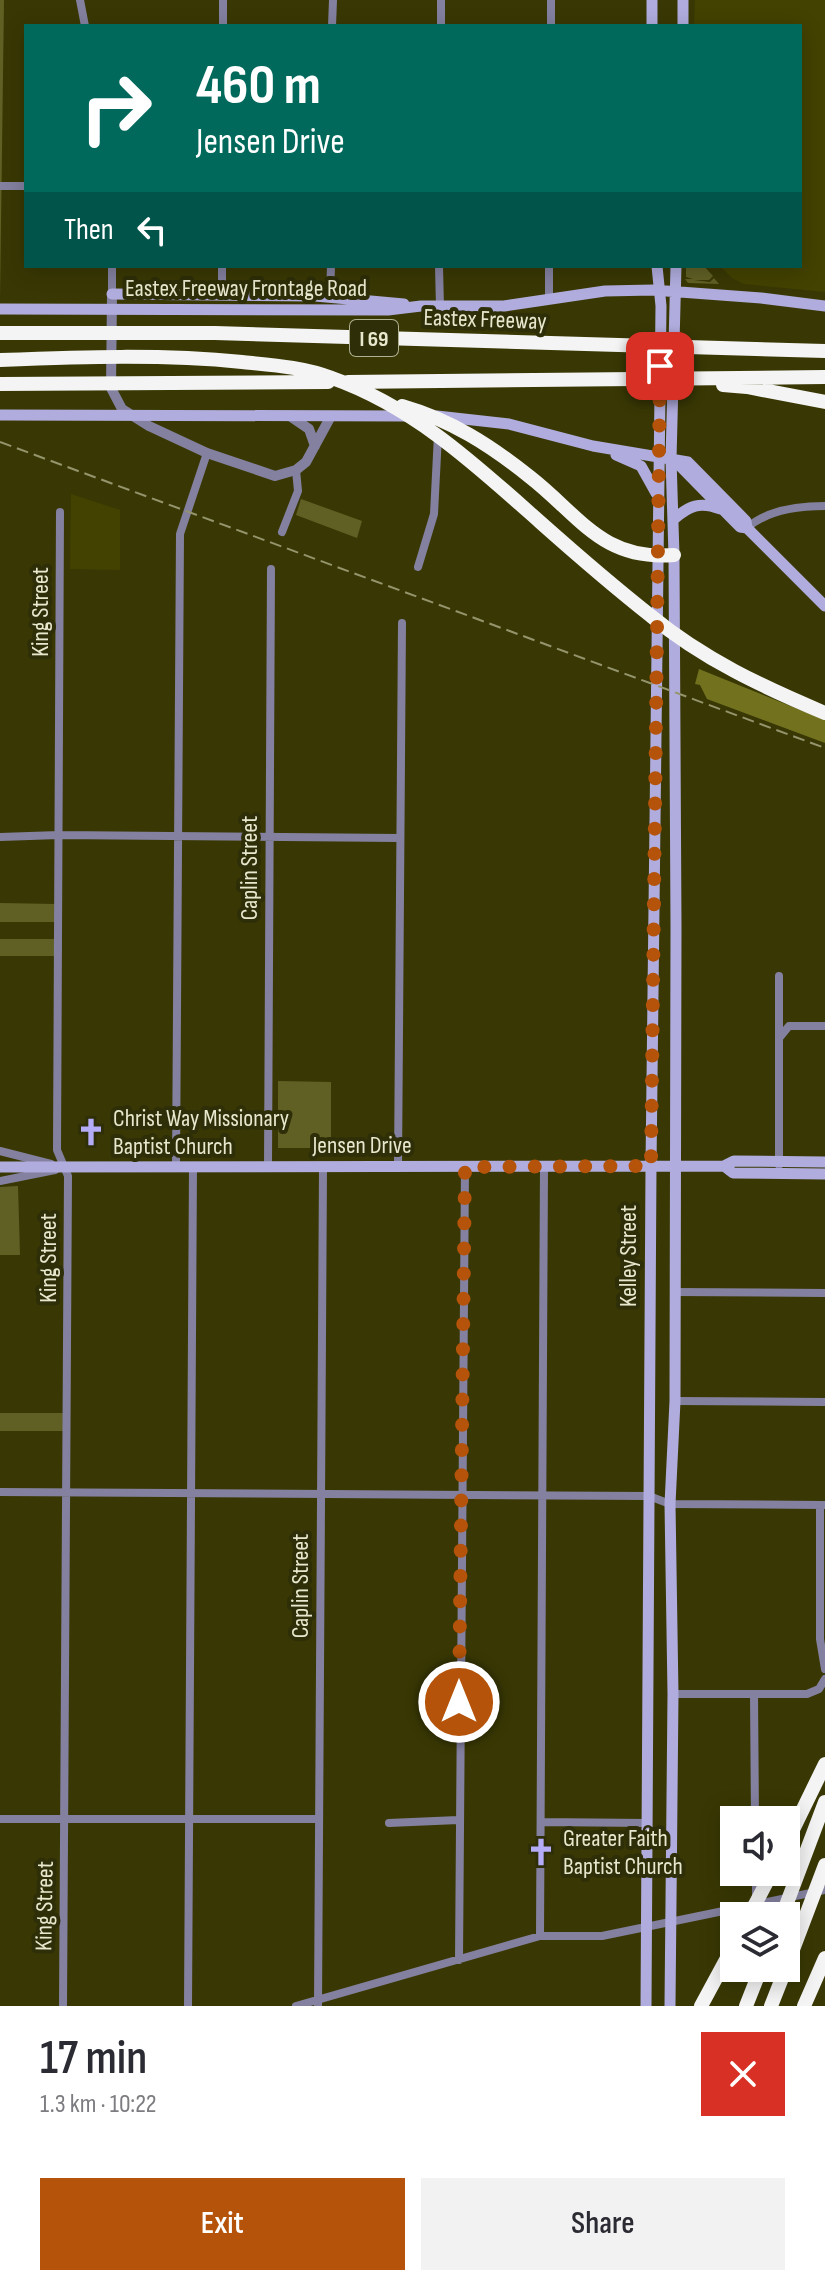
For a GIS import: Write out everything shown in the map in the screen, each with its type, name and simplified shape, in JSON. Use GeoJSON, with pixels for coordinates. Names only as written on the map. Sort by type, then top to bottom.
{"type":"FeatureCollection","features":[{"type":"Feature","properties":{"kind":"highway","name":"Eastex Freeway"},"geometry":{"type":"LineString","coordinates":[[0,333],[184,333],[825,351]]}},
{"type":"Feature","properties":{"kind":"highway"},"geometry":{"type":"LineString","coordinates":[[751,349],[825,340]]}},
{"type":"Feature","properties":{"kind":"highway"},"geometry":{"type":"LineString","coordinates":[[0,360],[179,358],[268,364],[331,377],[382,400],[423,412],[463,429],[531,478],[601,539],[631,553],[674,555]]}},
{"type":"Feature","properties":{"kind":"highway","name":"I 69"},"geometry":{"type":"LineString","coordinates":[[0,384],[825,377]]}},
{"type":"Feature","properties":{"kind":"highway"},"geometry":{"type":"LineString","coordinates":[[635,379],[747,387],[825,402]]}},
{"type":"Feature","properties":{"kind":"highway"},"geometry":{"type":"LineString","coordinates":[[382,400],[470,458],[650,616],[714,661],[769,690],[825,713]]}},
{"type":"Feature","properties":{"kind":"highway"},"geometry":{"type":"LineString","coordinates":[[800,1815],[825,1764]]}},
{"type":"Feature","properties":{"kind":"highway"},"geometry":{"type":"LineString","coordinates":[[788,1902],[825,1802]]}},
{"type":"Feature","properties":{"kind":"highway"},"geometry":{"type":"LineString","coordinates":[[800,1931],[825,1865]]}},
{"type":"Feature","properties":{"kind":"highway"},"geometry":{"type":"LineString","coordinates":[[804,2006],[825,1958]]}},
{"type":"Feature","properties":{"kind":"highway"},"geometry":{"type":"LineString","coordinates":[[701,2006],[720,1971]]}},
{"type":"Feature","properties":{"kind":"highway"},"geometry":{"type":"LineString","coordinates":[[746,2006],[755,1982]]}},
{"type":"Feature","properties":{"kind":"highway"},"geometry":{"type":"LineString","coordinates":[[771,2006],[780,1982]]}},
{"type":"Feature","properties":{"kind":"main road"},"geometry":{"type":"LineString","coordinates":[[652,0],[652,24]]}},
{"type":"Feature","properties":{"kind":"main road"},"geometry":{"type":"LineString","coordinates":[[683,0],[683,24]]}},
{"type":"Feature","properties":{"kind":"main road","name":"Kelley Street"},"geometry":{"type":"LineString","coordinates":[[657,268],[659,290],[667,306],[674,519],[676,1166],[675,1401],[670,1504],[673,1694],[670,2006]]}},
{"type":"Feature","properties":{"kind":"main road","name":"Kelley Street"},"geometry":{"type":"LineString","coordinates":[[646,2006],[658,457],[667,306],[674,292],[676,268]]}},
{"type":"Feature","properties":{"kind":"main road","name":"Eastex Freeway Frontage Road"},"geometry":{"type":"LineString","coordinates":[[0,309],[388,310],[421,306],[504,306],[605,291],[659,290],[825,306]]}},
{"type":"Feature","properties":{"kind":"main road"},"geometry":{"type":"LineString","coordinates":[[112,294],[330,296],[421,306]]}},
{"type":"Feature","properties":{"kind":"main road"},"geometry":{"type":"LineString","coordinates":[[0,415],[438,416],[509,424],[593,446],[688,462],[746,521],[747,528],[825,606]]}},
{"type":"Feature","properties":{"kind":"main road"},"geometry":{"type":"LineString","coordinates":[[593,446],[641,466],[658,497]]}},
{"type":"Feature","properties":{"kind":"main road"},"geometry":{"type":"LineString","coordinates":[[671,459],[740,527],[747,528]]}},
{"type":"Feature","properties":{"kind":"main road"},"geometry":{"type":"LineString","coordinates":[[674,519],[684,510],[698,505],[707,504],[724,511]]}},
{"type":"Feature","properties":{"kind":"main road","name":"Jensen Drive"},"geometry":{"type":"LineString","coordinates":[[0,1167],[724,1166],[734,1161],[825,1174]]}},
{"type":"Feature","properties":{"kind":"main road","name":"Jensen Drive"},"geometry":{"type":"LineString","coordinates":[[779,1167],[825,1162]]}},
{"type":"Feature","properties":{"kind":"street"},"geometry":{"type":"LineString","coordinates":[[80,0],[85,24]]}},
{"type":"Feature","properties":{"kind":"street"},"geometry":{"type":"LineString","coordinates":[[223,0],[223,24]]}},
{"type":"Feature","properties":{"kind":"street"},"geometry":{"type":"LineString","coordinates":[[332,24],[333,0]]}},
{"type":"Feature","properties":{"kind":"street"},"geometry":{"type":"LineString","coordinates":[[441,0],[441,24]]}},
{"type":"Feature","properties":{"kind":"street"},"geometry":{"type":"LineString","coordinates":[[551,0],[551,24]]}},
{"type":"Feature","properties":{"kind":"street"},"geometry":{"type":"LineString","coordinates":[[0,186],[24,186]]}},
{"type":"Feature","properties":{"kind":"street"},"geometry":{"type":"LineString","coordinates":[[112,268],[111,388],[122,409],[149,426],[207,453],[275,476],[296,470],[313,453],[331,416]]}},
{"type":"Feature","properties":{"kind":"street"},"geometry":{"type":"LineString","coordinates":[[222,268],[222,295]]}},
{"type":"Feature","properties":{"kind":"street"},"geometry":{"type":"LineString","coordinates":[[330,296],[331,268]]}},
{"type":"Feature","properties":{"kind":"street"},"geometry":{"type":"LineString","coordinates":[[439,268],[440,307]]}},
{"type":"Feature","properties":{"kind":"street"},"geometry":{"type":"LineString","coordinates":[[549,268],[549,298]]}},
{"type":"Feature","properties":{"kind":"street"},"geometry":{"type":"LineString","coordinates":[[290,416],[309,429],[315,446]]}},
{"type":"Feature","properties":{"kind":"street"},"geometry":{"type":"LineString","coordinates":[[418,567],[431,530],[437,493],[438,416]]}},
{"type":"Feature","properties":{"kind":"street"},"geometry":{"type":"LineString","coordinates":[[176,1167],[180,534],[207,453]]}},
{"type":"Feature","properties":{"kind":"street"},"geometry":{"type":"LineString","coordinates":[[282,532],[298,491],[296,470]]}},
{"type":"Feature","properties":{"kind":"street"},"geometry":{"type":"LineString","coordinates":[[747,528],[756,520],[799,506],[825,506]]}},
{"type":"Feature","properties":{"kind":"street","name":"King Street"},"geometry":{"type":"LineString","coordinates":[[60,512],[57,1150],[68,1176],[63,2006]]}},
{"type":"Feature","properties":{"kind":"street","name":"Caplin Street"},"geometry":{"type":"LineString","coordinates":[[268,1166],[271,569]]}},
{"type":"Feature","properties":{"kind":"street"},"geometry":{"type":"LineString","coordinates":[[398,1167],[402,623]]}},
{"type":"Feature","properties":{"kind":"street"},"geometry":{"type":"LineString","coordinates":[[0,837],[399,838]]}},
{"type":"Feature","properties":{"kind":"street"},"geometry":{"type":"LineString","coordinates":[[779,976],[779,1167]]}},
{"type":"Feature","properties":{"kind":"street"},"geometry":{"type":"LineString","coordinates":[[779,1038],[789,1026],[825,1026]]}},
{"type":"Feature","properties":{"kind":"street"},"geometry":{"type":"LineString","coordinates":[[0,1151],[63,1168]]}},
{"type":"Feature","properties":{"kind":"street"},"geometry":{"type":"LineString","coordinates":[[188,2006],[193,1166]]}},
{"type":"Feature","properties":{"kind":"street"},"geometry":{"type":"LineString","coordinates":[[540,1936],[544,1166]]}},
{"type":"Feature","properties":{"kind":"street","name":"Caplin Street"},"geometry":{"type":"LineString","coordinates":[[318,2003],[323,1167]]}},
{"type":"Feature","properties":{"kind":"street"},"geometry":{"type":"LineString","coordinates":[[459,1960],[465,1167]]}},
{"type":"Feature","properties":{"kind":"street"},"geometry":{"type":"LineString","coordinates":[[0,1181],[63,1168]]}},
{"type":"Feature","properties":{"kind":"street"},"geometry":{"type":"LineString","coordinates":[[675,1292],[825,1293]]}},
{"type":"Feature","properties":{"kind":"street"},"geometry":{"type":"LineString","coordinates":[[675,1401],[825,1402]]}},
{"type":"Feature","properties":{"kind":"street"},"geometry":{"type":"LineString","coordinates":[[0,1492],[649,1496],[670,1504],[822,1505],[820,1639],[825,1669]]}},
{"type":"Feature","properties":{"kind":"street"},"geometry":{"type":"LineString","coordinates":[[673,1694],[807,1694],[819,1689],[825,1679]]}},
{"type":"Feature","properties":{"kind":"street"},"geometry":{"type":"LineString","coordinates":[[754,1694],[755,1806]]}},
{"type":"Feature","properties":{"kind":"street"},"geometry":{"type":"LineString","coordinates":[[0,1819],[318,1819]]}},
{"type":"Feature","properties":{"kind":"street"},"geometry":{"type":"LineString","coordinates":[[389,1823],[458,1820]]}},
{"type":"Feature","properties":{"kind":"street"},"geometry":{"type":"LineString","coordinates":[[541,1822],[647,1823]]}},
{"type":"Feature","properties":{"kind":"street"},"geometry":{"type":"LineString","coordinates":[[782,1902],[825,1890]]}},
{"type":"Feature","properties":{"kind":"street"},"geometry":{"type":"LineString","coordinates":[[296,2006],[318,2003],[540,1936],[602,1936],[720,1915]]}},
{"type":"Feature","properties":{"kind":"shaded area"},"geometry":{"type":"Polygon","coordinates":[[[0,0],[4,0],[0,298],[0,0]]]}},
{"type":"Feature","properties":{"kind":"shaded area"},"geometry":{"type":"Polygon","coordinates":[[[695,0],[825,0],[825,292],[744,284],[722,268],[802,268],[802,24],[694,24],[695,0]]]}},
{"type":"Feature","properties":{"kind":"shaded area"},"geometry":{"type":"Polygon","coordinates":[[[686,268],[706,268],[713,276],[709,280],[694,280],[710,282],[714,278],[719,284],[688,283],[685,279],[693,279],[686,277],[686,268]]]}},
{"type":"Feature","properties":{"kind":"shaded area"},"geometry":{"type":"Polygon","coordinates":[[[71,494],[120,510],[120,570],[70,569],[71,494]]]}},
{"type":"Feature","properties":{"kind":"shaded area"},"geometry":{"type":"Polygon","coordinates":[[[301,499],[362,521],[357,538],[296,515],[301,499]]]}},
{"type":"Feature","properties":{"kind":"shaded area"},"geometry":{"type":"Polygon","coordinates":[[[699,669],[825,720],[825,743],[707,699],[700,685],[695,684],[699,669]]]}},
{"type":"Feature","properties":{"kind":"shaded area"},"geometry":{"type":"Polygon","coordinates":[[[0,903],[55,904],[55,922],[0,922],[0,903]]]}},
{"type":"Feature","properties":{"kind":"shaded area"},"geometry":{"type":"Polygon","coordinates":[[[0,939],[54,939],[54,956],[0,956],[0,939]]]}},
{"type":"Feature","properties":{"kind":"shaded area"},"geometry":{"type":"Polygon","coordinates":[[[278,1081],[331,1082],[331,1148],[278,1148],[278,1081]]]}},
{"type":"Feature","properties":{"kind":"shaded area"},"geometry":{"type":"Polygon","coordinates":[[[18,1186],[20,1255],[0,1255],[0,1187],[18,1186]]]}},
{"type":"Feature","properties":{"kind":"shaded area"},"geometry":{"type":"Polygon","coordinates":[[[0,1413],[64,1413],[64,1431],[0,1431],[0,1413]]]}},
{"type":"Feature","properties":{"kind":"railway"},"geometry":{"type":"LineString","coordinates":[[0,442],[825,748]]}},
{"type":"Feature","properties":{"kind":"place","name":"Christ Way Missionary Baptist Church"},"geometry":{"type":"Point","coordinates":[91,1132]}},
{"type":"Feature","properties":{"kind":"place","name":"Greater Faith Baptist Church"},"geometry":{"type":"Point","coordinates":[541,1852]}},
{"type":"Feature","properties":{"kind":"route"},"geometry":{"type":"LineString","coordinates":[[459,1702],[465,1167],[651,1166],[660,366]]}}]}
